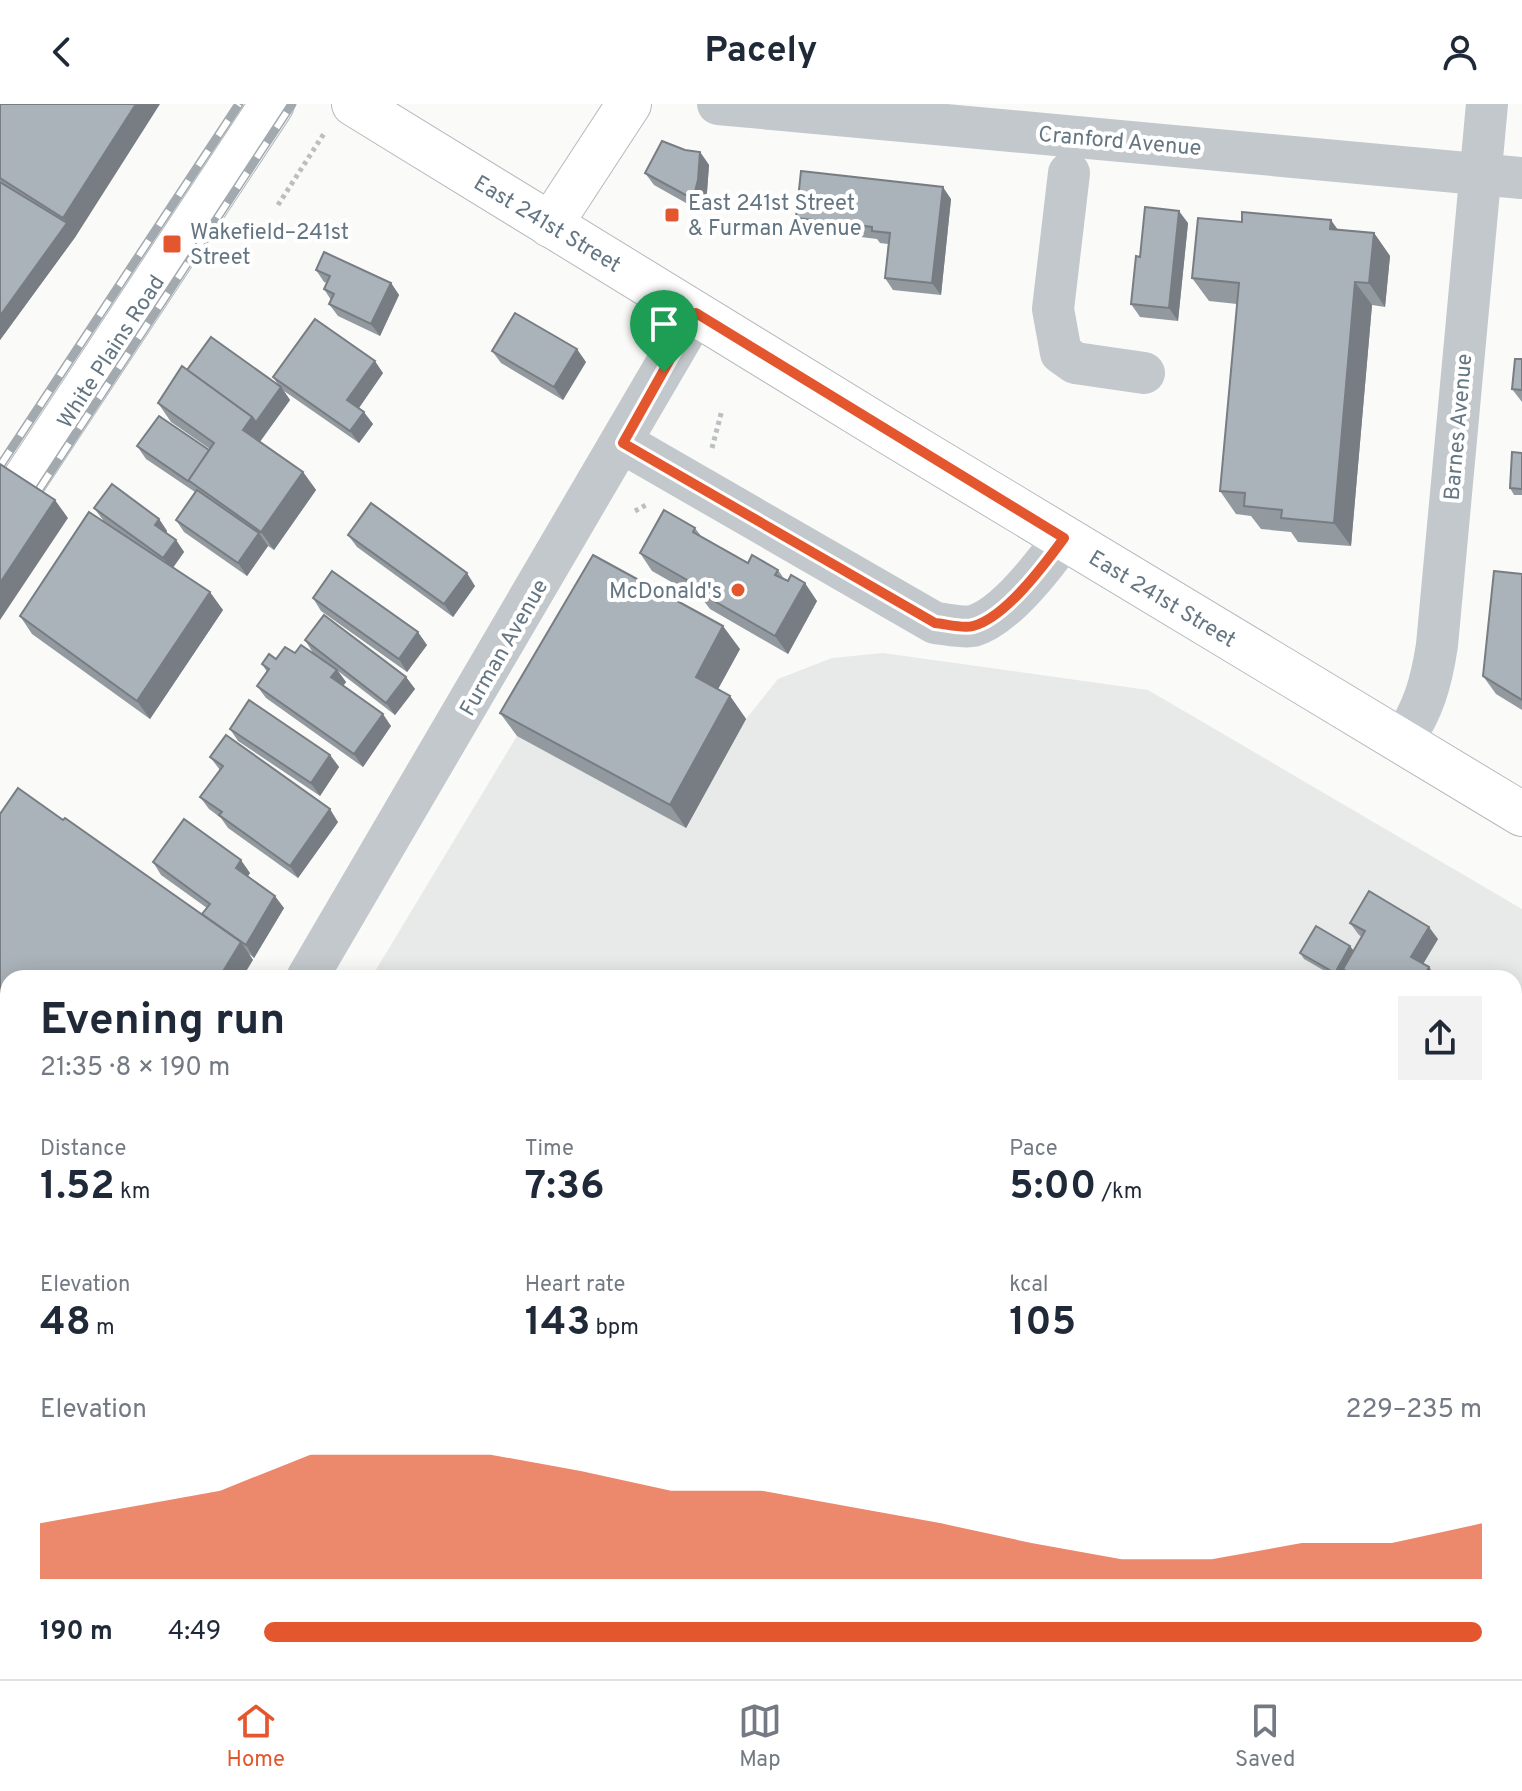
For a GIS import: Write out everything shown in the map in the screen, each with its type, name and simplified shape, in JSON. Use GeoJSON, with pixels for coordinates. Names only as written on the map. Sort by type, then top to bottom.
{"type":"FeatureCollection","features":[{"type":"Feature","properties":{"kind":"main road","name":"White Plains Road"},"geometry":{"type":"LineString","coordinates":[[0,517],[272,104]]}},
{"type":"Feature","properties":{"kind":"main road","name":"East 241st Street"},"geometry":{"type":"LineString","coordinates":[[354,104],[1522,814]]}},
{"type":"Feature","properties":{"kind":"main road"},"geometry":{"type":"LineString","coordinates":[[550,225],[629,104]]}},
{"type":"Feature","properties":{"kind":"street","name":"Cranford Avenue"},"geometry":{"type":"LineString","coordinates":[[718,104],[1522,178]]}},
{"type":"Feature","properties":{"kind":"street","name":"Barnes Avenue"},"geometry":{"type":"LineString","coordinates":[[1402,742],[1424,704],[1435,659],[1487,104]]}},
{"type":"Feature","properties":{"kind":"street"},"geometry":{"type":"LineString","coordinates":[[1069,173],[1053,309],[1061,353],[1075,363],[1144,373]]}},
{"type":"Feature","properties":{"kind":"street","name":"Furman Avenue"},"geometry":{"type":"LineString","coordinates":[[312,970],[623,443],[696,313]]}},
{"type":"Feature","properties":{"kind":"street"},"geometry":{"type":"LineString","coordinates":[[623,443],[935,623],[973,626],[1003,608],[1035,576],[1064,538]]}},
{"type":"Feature","properties":{"kind":"path"},"geometry":{"type":"LineString","coordinates":[[278,205],[306,160]]}},
{"type":"Feature","properties":{"kind":"shaded area"},"geometry":{"type":"Polygon","coordinates":[[[883,653],[1148,690],[1522,909],[1522,970],[376,970],[517,736],[746,719],[778,679],[832,658],[883,653]]]}},
{"type":"Feature","properties":{"kind":"building"},"geometry":{"type":"Polygon","coordinates":[[[0,104],[136,104],[63,218],[0,178],[0,104]]]}},
{"type":"Feature","properties":{"kind":"building"},"geometry":{"type":"Polygon","coordinates":[[[662,141],[700,152],[693,199],[645,173],[662,141]]]}},
{"type":"Feature","properties":{"kind":"building"},"geometry":{"type":"Polygon","coordinates":[[[801,171],[943,187],[932,283],[885,278],[890,233],[872,231],[872,227],[796,218],[801,171]]]}},
{"type":"Feature","properties":{"kind":"building"},"geometry":{"type":"Polygon","coordinates":[[[0,182],[67,223],[0,316],[0,182]]]}},
{"type":"Feature","properties":{"kind":"building"},"geometry":{"type":"Polygon","coordinates":[[[1145,207],[1179,211],[1169,308],[1131,304],[1145,207]]]}},
{"type":"Feature","properties":{"kind":"building"},"geometry":{"type":"Polygon","coordinates":[[[1242,212],[1331,220],[1330,229],[1374,233],[1369,283],[1355,282],[1334,523],[1281,518],[1282,510],[1244,506],[1245,493],[1220,491],[1239,283],[1192,278],[1198,218],[1242,222],[1242,212]]]}},
{"type":"Feature","properties":{"kind":"building"},"geometry":{"type":"Polygon","coordinates":[[[324,252],[391,283],[371,324],[329,304],[334,294],[324,289],[330,276],[316,270],[324,252]]]}},
{"type":"Feature","properties":{"kind":"building"},"geometry":{"type":"Polygon","coordinates":[[[515,313],[577,349],[554,387],[492,351],[515,313]]]}},
{"type":"Feature","properties":{"kind":"building"},"geometry":{"type":"Polygon","coordinates":[[[315,319],[375,361],[347,400],[364,412],[350,431],[273,377],[315,319]]]}},
{"type":"Feature","properties":{"kind":"building"},"geometry":{"type":"Polygon","coordinates":[[[211,337],[281,387],[256,422],[187,370],[211,337]]]}},
{"type":"Feature","properties":{"kind":"building"},"geometry":{"type":"Polygon","coordinates":[[[1515,359],[1522,359],[1522,390],[1512,389],[1515,359]]]}},
{"type":"Feature","properties":{"kind":"building"},"geometry":{"type":"Polygon","coordinates":[[[182,366],[252,417],[243,430],[303,472],[261,532],[188,480],[214,443],[158,403],[182,366]]]}},
{"type":"Feature","properties":{"kind":"building"},"geometry":{"type":"Polygon","coordinates":[[[159,416],[209,450],[188,481],[137,446],[159,416]]]}},
{"type":"Feature","properties":{"kind":"building"},"geometry":{"type":"Polygon","coordinates":[[[1512,452],[1522,453],[1522,489],[1510,488],[1512,452]]]}},
{"type":"Feature","properties":{"kind":"building"},"geometry":{"type":"Polygon","coordinates":[[[0,464],[55,500],[0,583],[0,464]]]}},
{"type":"Feature","properties":{"kind":"building"},"geometry":{"type":"Polygon","coordinates":[[[112,484],[159,519],[155,525],[176,540],[163,558],[94,508],[112,484]]]}},
{"type":"Feature","properties":{"kind":"building"},"geometry":{"type":"Polygon","coordinates":[[[197,490],[259,533],[238,563],[176,520],[197,490]]]}},
{"type":"Feature","properties":{"kind":"building"},"geometry":{"type":"Polygon","coordinates":[[[371,503],[467,573],[444,604],[348,535],[371,503]]]}},
{"type":"Feature","properties":{"kind":"building","name":"McDonald's"},"geometry":{"type":"Polygon","coordinates":[[[664,510],[695,528],[693,532],[748,563],[752,555],[778,570],[775,575],[788,581],[791,575],[805,583],[775,636],[697,591],[699,587],[640,553],[664,510]]]}},
{"type":"Feature","properties":{"kind":"building"},"geometry":{"type":"Polygon","coordinates":[[[89,512],[210,592],[137,701],[20,616],[89,512]]]}},
{"type":"Feature","properties":{"kind":"building"},"geometry":{"type":"Polygon","coordinates":[[[593,555],[723,626],[696,677],[730,696],[670,805],[500,713],[593,555]]]}},
{"type":"Feature","properties":{"kind":"building"},"geometry":{"type":"Polygon","coordinates":[[[332,571],[418,632],[399,659],[313,598],[332,571]]]}},
{"type":"Feature","properties":{"kind":"building"},"geometry":{"type":"Polygon","coordinates":[[[1494,571],[1522,574],[1522,700],[1483,676],[1494,571]]]}},
{"type":"Feature","properties":{"kind":"building"},"geometry":{"type":"Polygon","coordinates":[[[324,615],[406,677],[386,703],[305,640],[324,615]]]}},
{"type":"Feature","properties":{"kind":"building"},"geometry":{"type":"Polygon","coordinates":[[[301,645],[337,670],[331,677],[383,714],[354,754],[257,686],[269,669],[262,664],[269,654],[276,659],[285,647],[295,653],[301,645]]]}},
{"type":"Feature","properties":{"kind":"building"},"geometry":{"type":"Polygon","coordinates":[[[249,700],[330,755],[311,783],[230,729],[249,700]]]}},
{"type":"Feature","properties":{"kind":"building"},"geometry":{"type":"Polygon","coordinates":[[[226,735],[330,809],[290,866],[219,815],[222,812],[200,797],[223,766],[210,757],[226,735]]]}},
{"type":"Feature","properties":{"kind":"building"},"geometry":{"type":"Polygon","coordinates":[[[18,788],[241,942],[224,970],[0,970],[0,814],[18,788]]]}},
{"type":"Feature","properties":{"kind":"building"},"geometry":{"type":"Polygon","coordinates":[[[184,819],[241,860],[236,868],[275,896],[246,945],[202,914],[210,904],[153,862],[184,819]]]}},
{"type":"Feature","properties":{"kind":"building"},"geometry":{"type":"Polygon","coordinates":[[[1369,891],[1429,927],[1411,957],[1429,967],[1427,970],[1343,969],[1365,931],[1350,923],[1369,891]]]}},
{"type":"Feature","properties":{"kind":"building"},"geometry":{"type":"Polygon","coordinates":[[[1316,926],[1350,946],[1337,970],[1330,970],[1300,953],[1316,926]]]}},
{"type":"Feature","properties":{"kind":"railway"},"geometry":{"type":"LineString","coordinates":[[0,466],[239,104]]}},
{"type":"Feature","properties":{"kind":"railway"},"geometry":{"type":"LineString","coordinates":[[0,549],[292,104]]}},
{"type":"Feature","properties":{"kind":"place","name":"East 241st Street & Furman Avenue"},"geometry":{"type":"Point","coordinates":[672,215]}},
{"type":"Feature","properties":{"kind":"place","name":"Wakefield–241st Street"},"geometry":{"type":"Point","coordinates":[172,244]}},
{"type":"Feature","properties":{"kind":"place","name":"McDonald's"},"geometry":{"type":"Point","coordinates":[738,590]}},
{"type":"Feature","properties":{"kind":"route"},"geometry":{"type":"LineString","coordinates":[[696,313],[1064,538],[1035,576],[1003,608],[973,626],[935,623],[623,443],[664,372],[696,313]]}}]}
